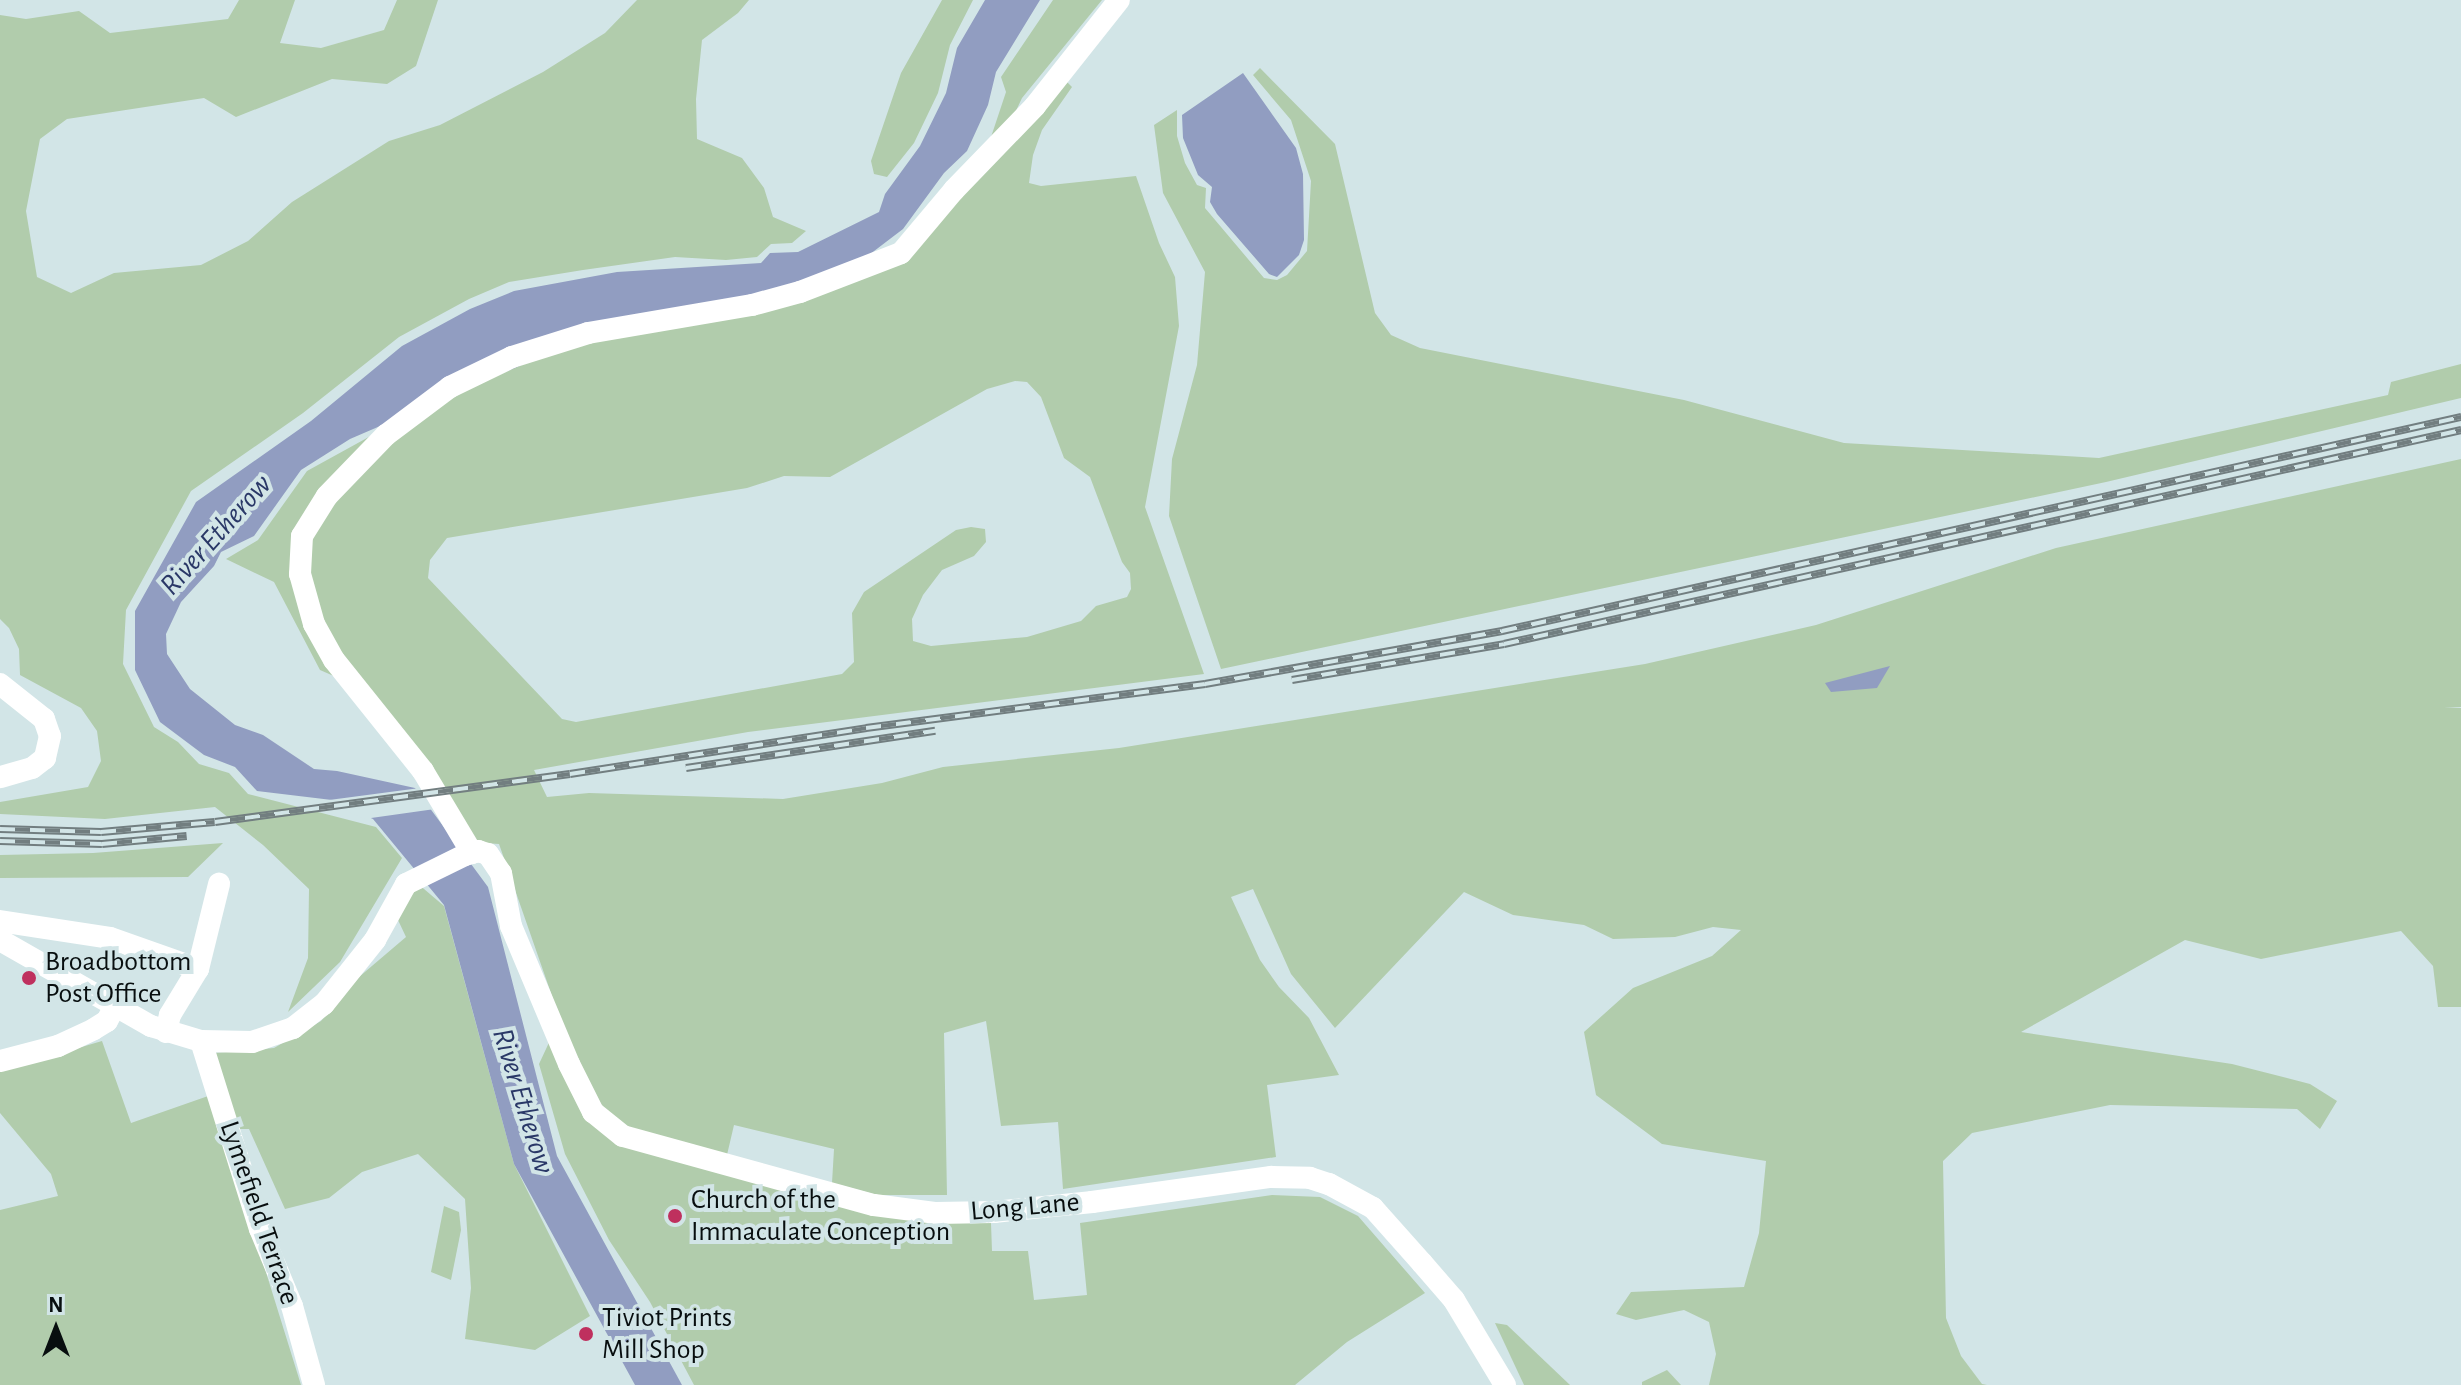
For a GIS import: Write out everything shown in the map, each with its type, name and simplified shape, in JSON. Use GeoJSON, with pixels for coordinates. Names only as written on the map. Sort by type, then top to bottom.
{"type":"FeatureCollection","features":[{"type":"Feature","properties":{"kind":"street"},"geometry":{"type":"LineString","coordinates":[[0,940],[166,1032],[201,1041],[236,1043],[267,1039],[305,1020],[343,984],[360,962],[410,882],[469,854],[423,771],[334,660],[314,624],[300,574],[302,536],[327,496],[386,435],[450,387],[512,357],[588,333],[752,305],[800,292],[901,253],[954,190],[1035,106],[1119,0]]}},
{"type":"Feature","properties":{"kind":"street"},"geometry":{"type":"LineString","coordinates":[[0,684],[44,719],[50,736],[45,758],[32,768],[0,777]]}},
{"type":"Feature","properties":{"kind":"street","name":"Long Lane"},"geometry":{"type":"LineString","coordinates":[[469,854],[488,854],[495,861],[511,926],[569,1064],[593,1112],[623,1136],[874,1205],[936,1213],[994,1212],[1092,1202],[1271,1177],[1301,1177],[1329,1184],[1373,1208],[1413,1253],[1454,1300],[1505,1385]]}},
{"type":"Feature","properties":{"kind":"street"},"geometry":{"type":"LineString","coordinates":[[166,1032],[170,1015],[198,969],[219,884]]}},
{"type":"Feature","properties":{"kind":"street"},"geometry":{"type":"LineString","coordinates":[[0,921],[110,938],[198,969]]}},
{"type":"Feature","properties":{"kind":"street"},"geometry":{"type":"LineString","coordinates":[[0,1061],[58,1046],[94,1029],[107,1021],[115,1006]]}},
{"type":"Feature","properties":{"kind":"street","name":"Lymefield Terrace"},"geometry":{"type":"LineString","coordinates":[[201,1041],[260,1229],[292,1306],[314,1385]]}},
{"type":"Feature","properties":{"kind":"green space"},"geometry":{"type":"Polygon","coordinates":[[[239,0],[295,0],[280,43],[321,48],[384,30],[397,0],[438,0],[416,66],[387,84],[332,79],[236,117],[204,98],[67,119],[40,139],[26,211],[37,277],[71,293],[114,273],[201,265],[248,241],[292,202],[389,141],[440,125],[543,72],[605,33],[637,0],[749,0],[738,13],[702,40],[696,99],[697,139],[742,158],[764,188],[773,217],[806,231],[792,243],[771,244],[757,257],[726,260],[675,257],[509,282],[469,299],[399,337],[303,413],[191,491],[126,610],[123,664],[154,727],[178,742],[199,764],[229,773],[248,794],[376,827],[402,858],[340,962],[288,1012],[308,958],[309,889],[263,845],[215,807],[105,819],[0,814],[0,802],[88,787],[101,761],[97,731],[81,708],[20,675],[19,649],[9,628],[0,619],[0,15],[26,19],[79,11],[110,33],[228,19],[239,0]]]}},
{"type":"Feature","properties":{"kind":"green space"},"geometry":{"type":"Polygon","coordinates":[[[942,0],[973,0],[950,45],[938,93],[914,143],[887,177],[874,174],[871,161],[901,73],[942,0]]]}},
{"type":"Feature","properties":{"kind":"green space"},"geometry":{"type":"Polygon","coordinates":[[[1053,0],[1102,0],[1022,98],[1013,117],[989,143],[1006,92],[1001,77],[1053,0]]]}},
{"type":"Feature","properties":{"kind":"green space"},"geometry":{"type":"Polygon","coordinates":[[[1260,68],[1335,144],[1375,313],[1391,335],[1420,348],[1684,400],[1844,443],[2099,458],[2388,395],[2391,382],[2461,364],[2461,398],[2106,482],[1221,669],[1169,516],[1172,459],[1197,365],[1205,272],[1163,193],[1154,125],[1177,110],[1177,136],[1185,163],[1197,185],[1206,188],[1205,208],[1264,278],[1277,280],[1287,275],[1307,251],[1311,181],[1291,120],[1253,75],[1260,68]]]}},
{"type":"Feature","properties":{"kind":"green space"},"geometry":{"type":"Polygon","coordinates":[[[1064,79],[1072,87],[1042,130],[1033,155],[1029,183],[1041,186],[1136,176],[1159,243],[1175,277],[1179,326],[1145,507],[1204,674],[748,732],[534,770],[547,797],[589,793],[783,799],[882,783],[943,767],[1119,748],[1645,664],[1816,625],[2056,548],[2461,459],[2461,707],[2444,708],[2461,708],[2461,1007],[2438,1007],[2433,966],[2401,931],[2261,959],[2185,940],[2021,1032],[2232,1064],[2310,1084],[2337,1101],[2320,1129],[2297,1109],[2110,1105],[1972,1133],[1943,1161],[1946,1318],[1961,1356],[1982,1384],[1987,1385],[1709,1385],[1716,1354],[1709,1322],[1684,1310],[1636,1320],[1616,1314],[1631,1292],[1744,1287],[1759,1233],[1766,1161],[1662,1144],[1596,1095],[1584,1032],[1633,988],[1712,956],[1741,930],[1713,927],[1675,937],[1613,939],[1584,925],[1513,915],[1464,892],[1335,1028],[1291,974],[1253,889],[1231,897],[1260,960],[1279,987],[1309,1018],[1339,1075],[1267,1085],[1276,1157],[1063,1189],[1058,1122],[1001,1126],[986,1021],[944,1033],[947,1195],[877,1195],[832,1183],[834,1149],[734,1125],[723,1172],[991,1223],[992,1251],[1028,1251],[1034,1300],[1087,1295],[1080,1223],[1272,1195],[1320,1197],[1358,1216],[1425,1293],[1347,1342],[1295,1385],[694,1385],[650,1302],[609,1240],[565,1154],[539,1064],[560,1019],[499,844],[470,842],[336,677],[320,670],[274,582],[226,559],[258,540],[307,471],[376,433],[392,436],[513,361],[904,258],[1064,79]],[[1015,381],[987,389],[830,477],[784,476],[747,488],[447,538],[430,560],[428,578],[562,719],[576,722],[842,674],[854,662],[852,613],[864,592],[956,530],[971,527],[985,529],[986,542],[974,556],[942,570],[923,595],[912,619],[913,641],[931,646],[1027,637],[1081,621],[1096,606],[1127,597],[1131,589],[1130,573],[1122,562],[1090,477],[1064,458],[1041,397],[1027,382],[1015,381]]]}},
{"type":"Feature","properties":{"kind":"green space"},"geometry":{"type":"Polygon","coordinates":[[[223,843],[188,877],[0,878],[0,855],[93,853],[223,843]]]}},
{"type":"Feature","properties":{"kind":"green space"},"geometry":{"type":"Polygon","coordinates":[[[417,883],[444,906],[514,1164],[590,1316],[535,1350],[465,1339],[471,1288],[465,1199],[418,1154],[362,1172],[329,1198],[285,1209],[249,1129],[237,1129],[214,1053],[274,1048],[321,1021],[359,977],[406,937],[398,920],[417,883]]]}},
{"type":"Feature","properties":{"kind":"green space"},"geometry":{"type":"Polygon","coordinates":[[[102,1041],[131,1123],[211,1095],[301,1385],[0,1385],[0,1210],[58,1196],[51,1174],[0,1113],[0,1071],[102,1041]]]}},
{"type":"Feature","properties":{"kind":"green space"},"geometry":{"type":"Polygon","coordinates":[[[444,1206],[459,1212],[461,1230],[451,1280],[431,1272],[444,1206]]]}},
{"type":"Feature","properties":{"kind":"green space"},"geometry":{"type":"Polygon","coordinates":[[[1495,1323],[1507,1325],[1570,1385],[1524,1385],[1495,1323]]]}},
{"type":"Feature","properties":{"kind":"green space"},"geometry":{"type":"Polygon","coordinates":[[[1667,1370],[1681,1385],[1642,1385],[1642,1382],[1667,1370]]]}},
{"type":"Feature","properties":{"kind":"water","name":"River Etherow"},"geometry":{"type":"Polygon","coordinates":[[[985,0],[1040,0],[996,72],[988,105],[967,151],[944,173],[903,229],[844,274],[754,298],[633,317],[350,439],[301,470],[254,536],[221,552],[214,566],[181,602],[166,634],[167,654],[190,689],[235,725],[263,735],[314,769],[415,788],[488,887],[557,1156],[682,1385],[635,1385],[514,1164],[444,905],[373,819],[332,800],[257,791],[235,767],[204,755],[160,722],[135,670],[135,611],[196,502],[311,421],[402,346],[470,309],[514,291],[617,272],[761,263],[770,253],[798,252],[879,212],[885,194],[920,146],[946,93],[957,48],[985,0]]]}},
{"type":"Feature","properties":{"kind":"water"},"geometry":{"type":"Polygon","coordinates":[[[1243,73],[1296,148],[1303,174],[1304,240],[1299,255],[1277,277],[1269,274],[1217,214],[1210,202],[1212,187],[1198,175],[1183,138],[1182,115],[1243,73]]]}},
{"type":"Feature","properties":{"kind":"water"},"geometry":{"type":"Polygon","coordinates":[[[1890,666],[1877,688],[1831,692],[1825,683],[1890,666]]]}},
{"type":"Feature","properties":{"kind":"pier"},"geometry":{"type":"Polygon","coordinates":[[[420,788],[435,809],[364,819],[331,804],[314,802],[420,788]]]}},
{"type":"Feature","properties":{"kind":"railway"},"geometry":{"type":"LineString","coordinates":[[0,829],[101,832],[215,822],[570,774],[866,728],[1205,684],[1502,631],[2461,417]]}},
{"type":"Feature","properties":{"kind":"railway"},"geometry":{"type":"LineString","coordinates":[[1292,680],[1504,644],[2461,430]]}},
{"type":"Feature","properties":{"kind":"railway"},"geometry":{"type":"LineString","coordinates":[[686,768],[935,731]]}},
{"type":"Feature","properties":{"kind":"railway"},"geometry":{"type":"LineString","coordinates":[[0,841],[102,844],[187,836]]}},
{"type":"Feature","properties":{"kind":"place","name":"Broadbottom Post Office"},"geometry":{"type":"Point","coordinates":[29,978]}},
{"type":"Feature","properties":{"kind":"place","name":"Church of the Immaculate Conception"},"geometry":{"type":"Point","coordinates":[675,1216]}},
{"type":"Feature","properties":{"kind":"place","name":"Tiviot Prints Mill Shop"},"geometry":{"type":"Point","coordinates":[586,1334]}}]}
